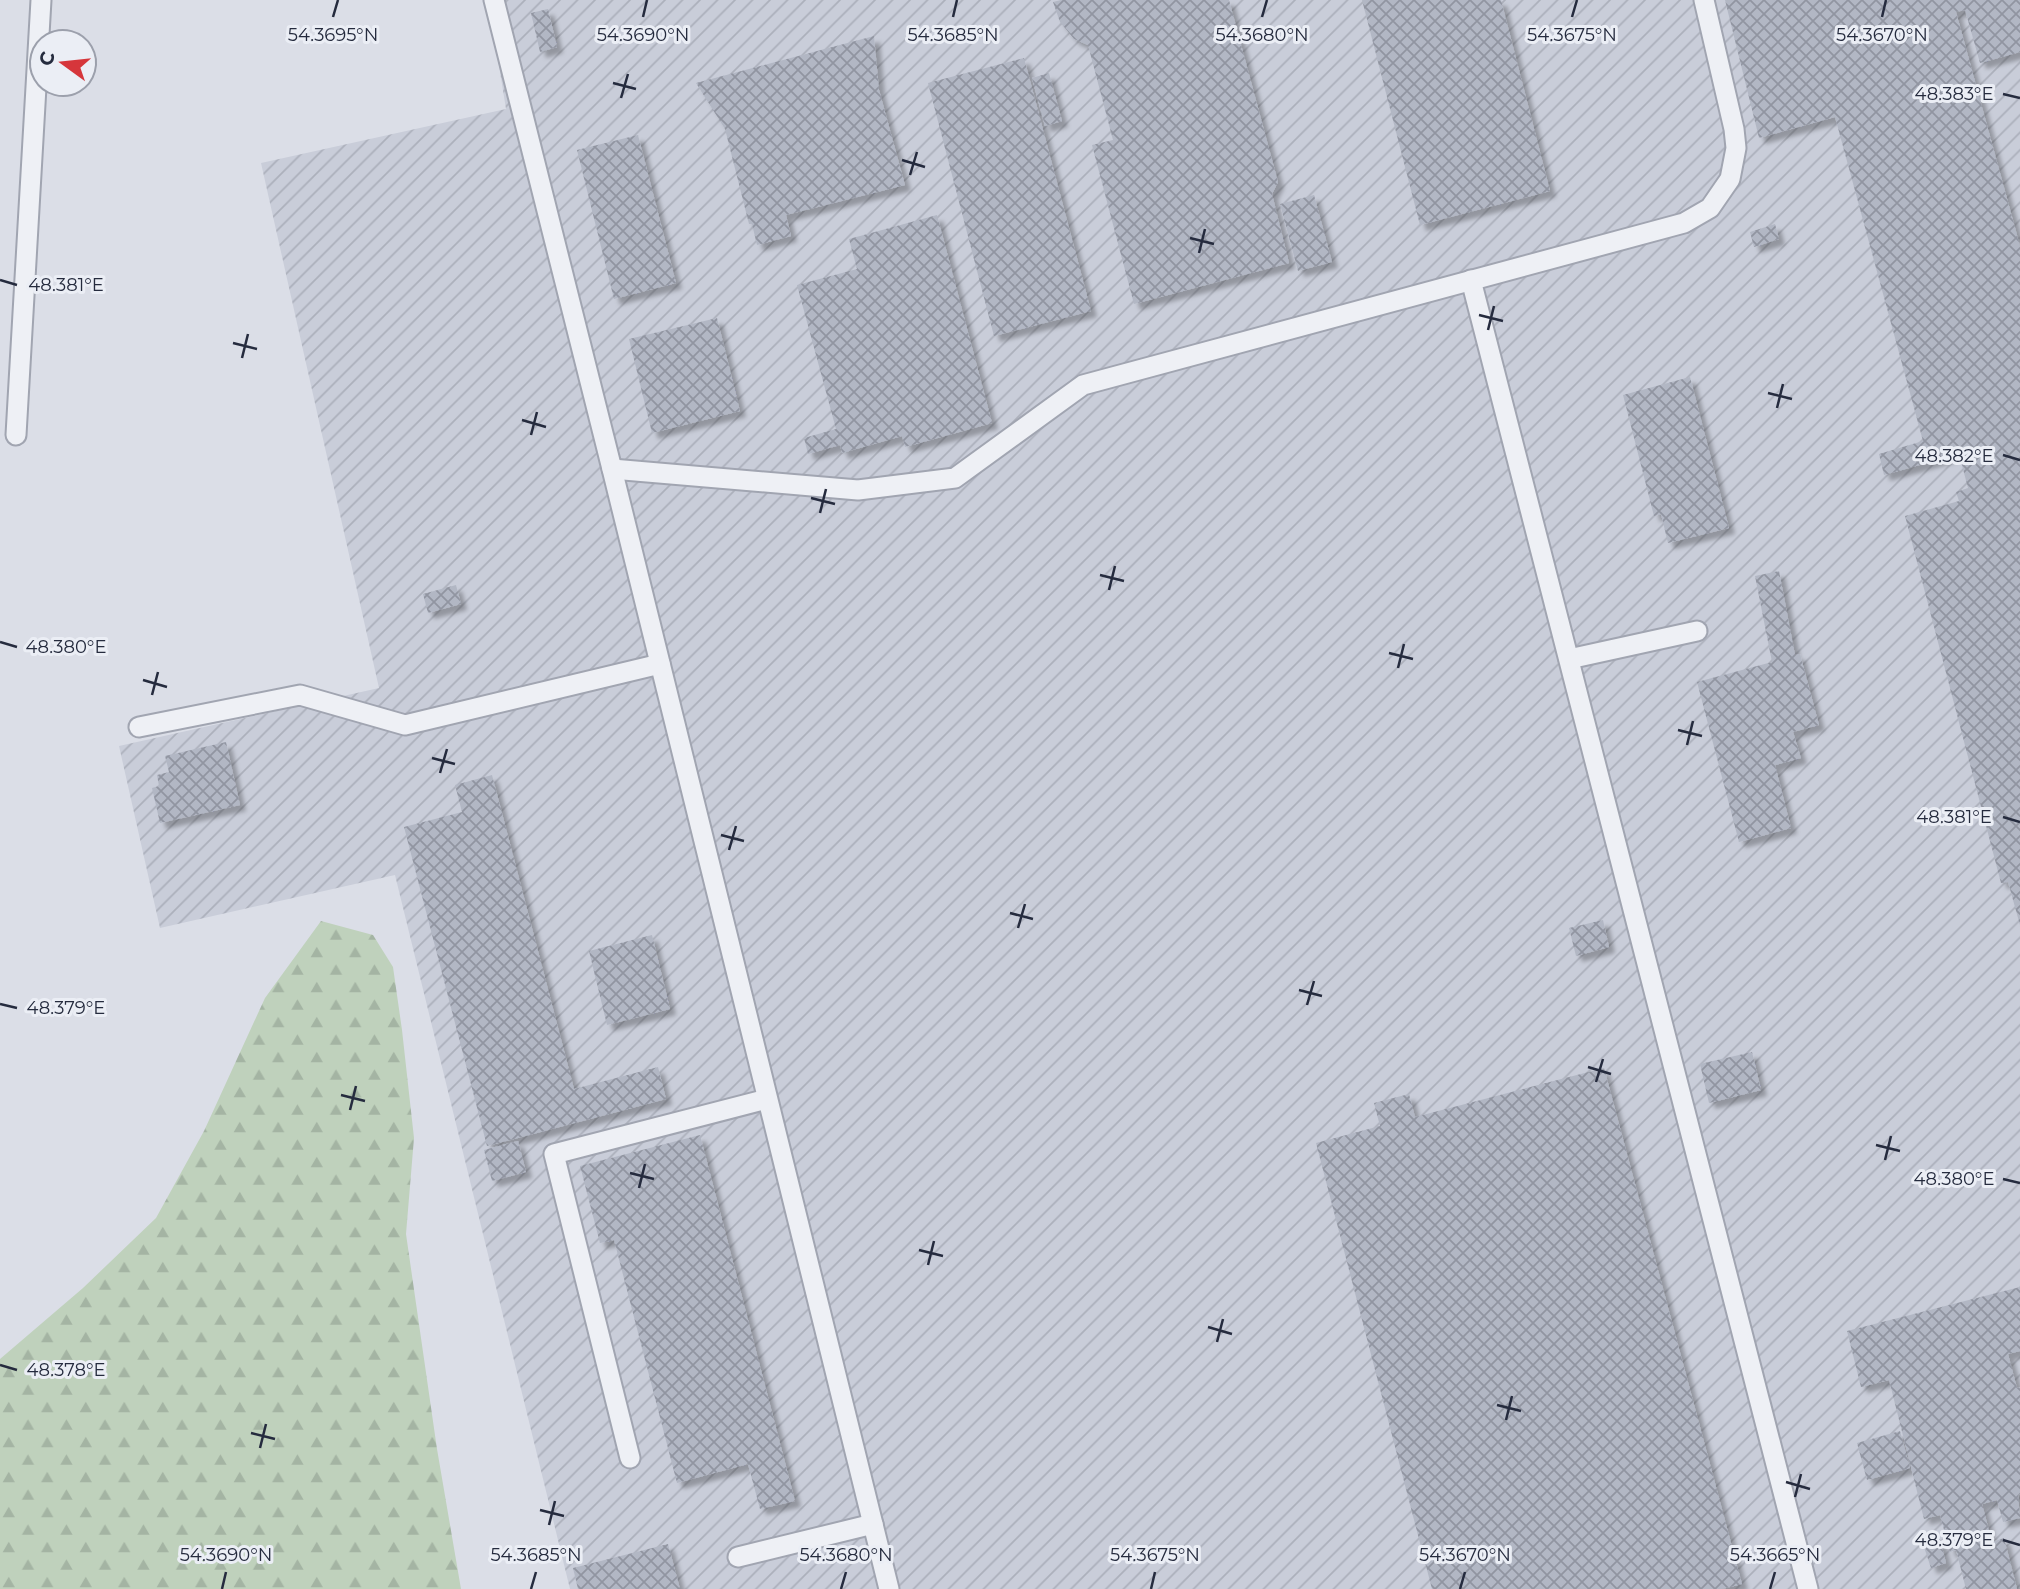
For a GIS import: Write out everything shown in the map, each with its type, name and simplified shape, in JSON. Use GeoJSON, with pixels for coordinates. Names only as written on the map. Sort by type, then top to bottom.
{"type":"FeatureCollection","features":[{"type":"Feature","properties":{"kind":"lane"},"geometry":{"type":"LineString","coordinates":[[16,435],[41,0]]}},
{"type":"Feature","properties":{"kind":"lane"},"geometry":{"type":"LineString","coordinates":[[494,0],[889,1589]]}},
{"type":"Feature","properties":{"kind":"lane"},"geometry":{"type":"LineString","coordinates":[[612,469],[858,490],[955,478],[1083,385],[1684,223],[1710,208],[1730,179],[1736,148],[1704,0]]}},
{"type":"Feature","properties":{"kind":"lane"},"geometry":{"type":"LineString","coordinates":[[1471,280],[1808,1589]]}},
{"type":"Feature","properties":{"kind":"lane"},"geometry":{"type":"LineString","coordinates":[[1569,660],[1697,631]]}},
{"type":"Feature","properties":{"kind":"lane"},"geometry":{"type":"LineString","coordinates":[[139,727],[300,695],[405,725],[660,664]]}},
{"type":"Feature","properties":{"kind":"lane"},"geometry":{"type":"LineString","coordinates":[[630,1458],[554,1154],[767,1099]]}},
{"type":"Feature","properties":{"kind":"lane"},"geometry":{"type":"LineString","coordinates":[[738,1557],[873,1524]]}},
{"type":"Feature","properties":{"kind":"shaded area"},"geometry":{"type":"Polygon","coordinates":[[[486,0],[2020,0],[2020,1589],[570,1589],[395,875],[160,928],[119,746],[379,688],[261,163],[506,109],[489,4],[486,0]]]}},
{"type":"Feature","properties":{"kind":"green space"},"geometry":{"type":"Polygon","coordinates":[[[321,921],[373,935],[393,967],[414,1138],[406,1234],[437,1449],[461,1589],[0,1589],[0,1359],[83,1288],[156,1218],[204,1131],[265,998],[321,921]]]}},
{"type":"Feature","properties":{"kind":"building"},"geometry":{"type":"Polygon","coordinates":[[[1229,0],[1278,182],[1272,194],[1289,263],[1134,304],[1092,145],[1113,140],[1088,45],[1074,39],[1060,22],[1053,2],[1229,0]]]}},
{"type":"Feature","properties":{"kind":"building"},"geometry":{"type":"Polygon","coordinates":[[[1362,0],[1501,0],[1550,191],[1420,225],[1362,0]]]}},
{"type":"Feature","properties":{"kind":"building"},"geometry":{"type":"Polygon","coordinates":[[[1725,0],[2020,0],[2020,52],[1980,63],[1965,10],[1956,12],[2020,246],[2020,925],[2008,882],[2001,883],[1905,516],[1959,501],[1956,492],[1968,488],[1959,454],[1884,475],[1879,454],[1923,441],[1835,117],[1759,138],[1725,0]]]}},
{"type":"Feature","properties":{"kind":"building"},"geometry":{"type":"Polygon","coordinates":[[[548,9],[557,47],[540,52],[531,13],[548,9]]]}},
{"type":"Feature","properties":{"kind":"building"},"geometry":{"type":"Polygon","coordinates":[[[874,36],[879,90],[905,185],[786,215],[791,236],[757,245],[752,224],[749,224],[725,129],[696,83],[874,36]]]}},
{"type":"Feature","properties":{"kind":"building"},"geometry":{"type":"Polygon","coordinates":[[[1024,58],[1091,311],[994,336],[928,83],[1024,58]]]}},
{"type":"Feature","properties":{"kind":"building"},"geometry":{"type":"Polygon","coordinates":[[[1049,73],[1062,121],[1045,126],[1032,78],[1049,73]]]}},
{"type":"Feature","properties":{"kind":"building"},"geometry":{"type":"Polygon","coordinates":[[[638,135],[676,283],[614,299],[577,150],[638,135]]]}},
{"type":"Feature","properties":{"kind":"building"},"geometry":{"type":"Polygon","coordinates":[[[1314,195],[1332,262],[1298,271],[1280,204],[1314,195]]]}},
{"type":"Feature","properties":{"kind":"building"},"geometry":{"type":"Polygon","coordinates":[[[937,215],[992,423],[905,447],[902,436],[842,453],[840,445],[808,454],[804,438],[836,429],[797,285],[857,269],[849,239],[937,215]]]}},
{"type":"Feature","properties":{"kind":"building"},"geometry":{"type":"Polygon","coordinates":[[[1775,224],[1779,239],[1754,247],[1750,232],[1775,224]]]}},
{"type":"Feature","properties":{"kind":"building"},"geometry":{"type":"Polygon","coordinates":[[[717,318],[740,411],[652,433],[629,339],[717,318]]]}},
{"type":"Feature","properties":{"kind":"building"},"geometry":{"type":"Polygon","coordinates":[[[1690,377],[1729,528],[1668,543],[1661,514],[1654,516],[1623,395],[1690,377]]]}},
{"type":"Feature","properties":{"kind":"building"},"geometry":{"type":"Polygon","coordinates":[[[1779,571],[1795,655],[1800,654],[1819,725],[1793,732],[1801,758],[1775,765],[1791,828],[1739,842],[1697,682],[1772,662],[1755,576],[1779,571]]]}},
{"type":"Feature","properties":{"kind":"building"},"geometry":{"type":"Polygon","coordinates":[[[456,585],[461,604],[428,613],[423,594],[456,585]]]}},
{"type":"Feature","properties":{"kind":"building"},"geometry":{"type":"Polygon","coordinates":[[[226,742],[240,805],[160,823],[152,788],[159,786],[157,775],[169,772],[165,756],[226,742]]]}},
{"type":"Feature","properties":{"kind":"building"},"geometry":{"type":"Polygon","coordinates":[[[492,775],[574,1089],[658,1067],[666,1099],[487,1146],[404,827],[462,812],[455,785],[492,775]]]}},
{"type":"Feature","properties":{"kind":"building"},"geometry":{"type":"Polygon","coordinates":[[[1603,920],[1609,947],[1576,956],[1569,928],[1603,920]]]}},
{"type":"Feature","properties":{"kind":"building"},"geometry":{"type":"Polygon","coordinates":[[[652,935],[670,1009],[607,1025],[589,951],[652,935]]]}},
{"type":"Feature","properties":{"kind":"building"},"geometry":{"type":"Polygon","coordinates":[[[1752,1052],[1761,1090],[1709,1103],[1700,1064],[1752,1052]]]}},
{"type":"Feature","properties":{"kind":"building"},"geometry":{"type":"Polygon","coordinates":[[[1604,1068],[1742,1584],[1722,1589],[1432,1589],[1316,1143],[1380,1126],[1374,1103],[1409,1094],[1415,1117],[1604,1068]]]}},
{"type":"Feature","properties":{"kind":"building"},"geometry":{"type":"Polygon","coordinates":[[[700,1135],[795,1501],[760,1509],[748,1464],[677,1483],[614,1240],[600,1243],[580,1166],[700,1135]]]}},
{"type":"Feature","properties":{"kind":"building"},"geometry":{"type":"Polygon","coordinates":[[[518,1141],[526,1172],[492,1181],[484,1150],[518,1141]]]}},
{"type":"Feature","properties":{"kind":"building"},"geometry":{"type":"Polygon","coordinates":[[[2020,1287],[2020,1351],[2008,1354],[2017,1388],[2020,1387],[2020,1518],[2003,1522],[1997,1500],[1982,1504],[1992,1542],[2004,1538],[2017,1589],[1966,1589],[1956,1550],[1950,1552],[1940,1515],[1924,1519],[1889,1380],[1861,1387],[1847,1331],[2020,1287]]]}},
{"type":"Feature","properties":{"kind":"building"},"geometry":{"type":"Polygon","coordinates":[[[1900,1431],[1910,1468],[1867,1480],[1857,1443],[1900,1431]]]}},
{"type":"Feature","properties":{"kind":"building"},"geometry":{"type":"Polygon","coordinates":[[[1940,1539],[1946,1563],[1931,1568],[1923,1544],[1940,1539]]]}},
{"type":"Feature","properties":{"kind":"building"},"geometry":{"type":"Polygon","coordinates":[[[668,1544],[680,1589],[578,1589],[573,1568],[668,1544]]]}}]}
